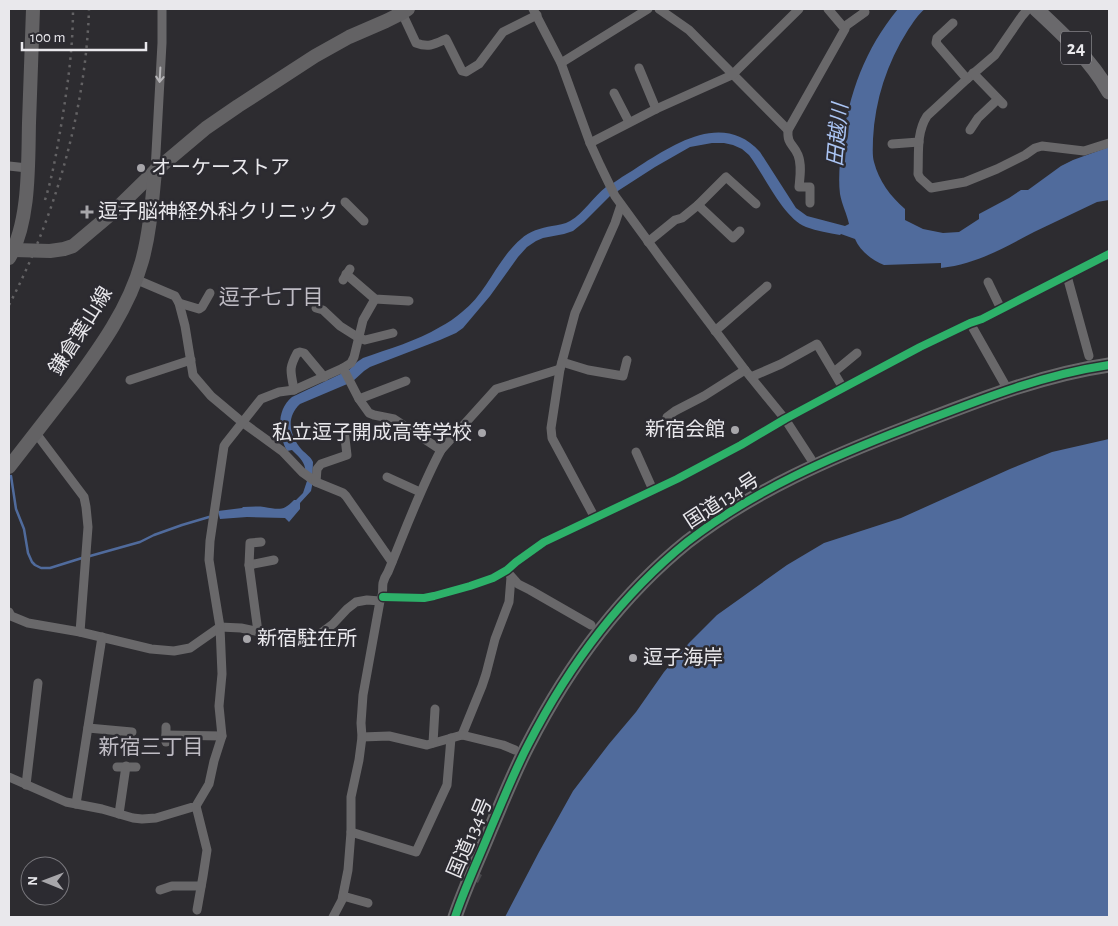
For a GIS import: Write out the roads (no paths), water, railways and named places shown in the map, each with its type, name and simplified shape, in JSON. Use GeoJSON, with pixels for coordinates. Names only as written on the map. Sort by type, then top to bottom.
{"type":"FeatureCollection","features":[{"type":"Feature","properties":{"kind":"highway","name":"国道134号"},"geometry":{"type":"LineString","coordinates":[[455,917],[513,776],[544,714],[577,661],[618,608],[640,585],[688,542],[736,509],[784,481],[837,456],[983,398],[1067,373],[1109,365]]}},
{"type":"Feature","properties":{"kind":"main road"},"geometry":{"type":"LineString","coordinates":[[33,9],[27,168],[20,231],[11,254],[64,250],[73,246],[111,214],[155,171],[206,128],[324,51],[405,11]]}},
{"type":"Feature","properties":{"kind":"main road","name":"24"},"geometry":{"type":"LineString","coordinates":[[1036,9],[1084,57],[1109,92]]}},
{"type":"Feature","properties":{"kind":"main road","name":"鎌倉葉山線"},"geometry":{"type":"LineString","coordinates":[[9,466],[110,332],[128,296],[142,263],[147,241],[155,171]]}},
{"type":"Feature","properties":{"kind":"street"},"geometry":{"type":"LineString","coordinates":[[155,171],[162,47],[162,9]]}},
{"type":"Feature","properties":{"kind":"street"},"geometry":{"type":"LineString","coordinates":[[561,63],[648,9]]}},
{"type":"Feature","properties":{"kind":"street"},"geometry":{"type":"LineString","coordinates":[[660,9],[689,30],[788,130]]}},
{"type":"Feature","properties":{"kind":"street"},"geometry":{"type":"LineString","coordinates":[[590,143],[656,108],[732,75],[799,9]]}},
{"type":"Feature","properties":{"kind":"street"},"geometry":{"type":"LineString","coordinates":[[828,9],[844,27]]}},
{"type":"Feature","properties":{"kind":"street"},"geometry":{"type":"LineString","coordinates":[[1028,9],[995,54],[927,116],[922,123],[919,133],[918,174],[920,178],[930,188],[965,182],[1042,146],[1084,151],[1109,143]]}},
{"type":"Feature","properties":{"kind":"street"},"geometry":{"type":"LineString","coordinates":[[405,11],[416,43],[424,46],[434,45],[446,39],[462,71],[466,72],[479,64],[503,32],[535,12],[561,63],[590,143],[615,196],[715,331],[785,419],[812,458]]}},
{"type":"Feature","properties":{"kind":"street"},"geometry":{"type":"LineString","coordinates":[[810,204],[810,187],[800,187],[798,155],[787,140],[788,130],[845,29],[844,27],[866,12]]}},
{"type":"Feature","properties":{"kind":"street"},"geometry":{"type":"LineString","coordinates":[[953,23],[937,38],[936,44],[1000,102],[978,118],[970,130]]}},
{"type":"Feature","properties":{"kind":"street"},"geometry":{"type":"LineString","coordinates":[[637,68],[656,108]]}},
{"type":"Feature","properties":{"kind":"street"},"geometry":{"type":"LineString","coordinates":[[614,93],[629,122]]}},
{"type":"Feature","properties":{"kind":"street"},"geometry":{"type":"LineString","coordinates":[[892,144],[919,142]]}},
{"type":"Feature","properties":{"kind":"street"},"geometry":{"type":"LineString","coordinates":[[9,166],[27,168]]}},
{"type":"Feature","properties":{"kind":"street"},"geometry":{"type":"LineString","coordinates":[[648,242],[675,220],[682,218],[698,205],[726,177],[756,204]]}},
{"type":"Feature","properties":{"kind":"street"},"geometry":{"type":"LineString","coordinates":[[345,202],[364,221]]}},
{"type":"Feature","properties":{"kind":"street"},"geometry":{"type":"LineString","coordinates":[[595,518],[552,438],[551,428],[561,365],[575,313],[615,223],[621,205]]}},
{"type":"Feature","properties":{"kind":"street"},"geometry":{"type":"LineString","coordinates":[[698,205],[732,238],[740,231]]}},
{"type":"Feature","properties":{"kind":"street"},"geometry":{"type":"LineString","coordinates":[[462,735],[484,680],[494,639],[509,602],[509,574],[516,562],[544,542],[677,479],[920,347],[982,319],[1109,254]]}},
{"type":"Feature","properties":{"kind":"street"},"geometry":{"type":"LineString","coordinates":[[346,274],[375,298],[409,301]]}},
{"type":"Feature","properties":{"kind":"street"},"geometry":{"type":"LineString","coordinates":[[1067,276],[1089,356]]}},
{"type":"Feature","properties":{"kind":"street"},"geometry":{"type":"LineString","coordinates":[[136,279],[175,296],[179,303],[185,326],[193,375],[211,396],[242,422],[282,451],[302,472],[314,481],[343,493],[392,562]]}},
{"type":"Feature","properties":{"kind":"street"},"geometry":{"type":"LineString","coordinates":[[988,282],[1001,309]]}},
{"type":"Feature","properties":{"kind":"street"},"geometry":{"type":"LineString","coordinates":[[715,331],[767,286]]}},
{"type":"Feature","properties":{"kind":"street"},"geometry":{"type":"LineString","coordinates":[[179,303],[199,309],[210,293]]}},
{"type":"Feature","properties":{"kind":"street"},"geometry":{"type":"LineString","coordinates":[[9,777],[66,802],[142,819],[156,818],[196,806],[209,784],[222,736],[219,706],[222,674],[220,627],[209,560],[224,446],[261,399],[279,392],[294,390],[344,370],[354,357],[363,320],[375,298]]}},
{"type":"Feature","properties":{"kind":"street"},"geometry":{"type":"LineString","coordinates":[[316,308],[323,310],[340,326],[364,340],[392,333]]}},
{"type":"Feature","properties":{"kind":"street"},"geometry":{"type":"LineString","coordinates":[[970,323],[1008,390]]}},
{"type":"Feature","properties":{"kind":"street"},"geometry":{"type":"LineString","coordinates":[[667,417],[675,411],[748,374],[781,364],[817,344],[843,388]]}},
{"type":"Feature","properties":{"kind":"street"},"geometry":{"type":"LineString","coordinates":[[294,390],[290,369],[297,353],[304,353],[324,377]]}},
{"type":"Feature","properties":{"kind":"street"},"geometry":{"type":"LineString","coordinates":[[834,372],[857,353]]}},
{"type":"Feature","properties":{"kind":"street"},"geometry":{"type":"LineString","coordinates":[[130,380],[190,360]]}},
{"type":"Feature","properties":{"kind":"street"},"geometry":{"type":"LineString","coordinates":[[334,917],[343,896],[348,870],[351,797],[362,736],[363,695],[384,582],[420,492],[441,450],[496,389],[561,365],[623,376],[627,360]]}},
{"type":"Feature","properties":{"kind":"street"},"geometry":{"type":"LineString","coordinates":[[344,370],[359,399],[369,413],[394,419],[441,450]]}},
{"type":"Feature","properties":{"kind":"street"},"geometry":{"type":"LineString","coordinates":[[359,399],[406,381]]}},
{"type":"Feature","properties":{"kind":"street"},"geometry":{"type":"LineString","coordinates":[[314,481],[317,469],[321,464],[347,455],[344,430]]}},
{"type":"Feature","properties":{"kind":"street"},"geometry":{"type":"LineString","coordinates":[[35,432],[84,497],[88,527],[80,632]]}},
{"type":"Feature","properties":{"kind":"street"},"geometry":{"type":"LineString","coordinates":[[636,452],[653,490]]}},
{"type":"Feature","properties":{"kind":"street"},"geometry":{"type":"LineString","coordinates":[[387,477],[420,492]]}},
{"type":"Feature","properties":{"kind":"street"},"geometry":{"type":"LineString","coordinates":[[258,632],[249,565],[250,543],[260,542]]}},
{"type":"Feature","properties":{"kind":"street"},"geometry":{"type":"LineString","coordinates":[[249,565],[274,560]]}},
{"type":"Feature","properties":{"kind":"street"},"geometry":{"type":"LineString","coordinates":[[9,612],[11,616],[28,623],[80,632],[151,649],[174,651],[190,648],[220,627],[242,628],[294,639],[308,639],[317,636],[333,624],[356,602],[381,599],[424,598],[445,594],[509,574]]}},
{"type":"Feature","properties":{"kind":"street"},"geometry":{"type":"LineString","coordinates":[[509,574],[518,584],[591,625]]}},
{"type":"Feature","properties":{"kind":"street"},"geometry":{"type":"LineString","coordinates":[[76,804],[102,637]]}},
{"type":"Feature","properties":{"kind":"street"},"geometry":{"type":"LineString","coordinates":[[26,785],[38,682]]}},
{"type":"Feature","properties":{"kind":"street"},"geometry":{"type":"LineString","coordinates":[[433,743],[435,709]]}},
{"type":"Feature","properties":{"kind":"street"},"geometry":{"type":"LineString","coordinates":[[88,728],[132,732]]}},
{"type":"Feature","properties":{"kind":"street"},"geometry":{"type":"LineString","coordinates":[[166,735],[222,736]]}},
{"type":"Feature","properties":{"kind":"street"},"geometry":{"type":"LineString","coordinates":[[362,736],[389,736],[427,745],[462,735],[503,745],[515,750]]}},
{"type":"Feature","properties":{"kind":"street"},"geometry":{"type":"LineString","coordinates":[[351,832],[416,852],[447,785],[451,738]]}},
{"type":"Feature","properties":{"kind":"street"},"geometry":{"type":"LineString","coordinates":[[119,814],[121,767],[136,767]]}},
{"type":"Feature","properties":{"kind":"street"},"geometry":{"type":"LineString","coordinates":[[196,806],[207,850],[197,910]]}},
{"type":"Feature","properties":{"kind":"street"},"geometry":{"type":"LineString","coordinates":[[160,890],[172,886],[201,886]]}},
{"type":"Feature","properties":{"kind":"street"},"geometry":{"type":"LineString","coordinates":[[343,896],[368,903]]}},
{"type":"Feature","properties":{"kind":"water"},"geometry":{"type":"Polygon","coordinates":[[[898,9],[925,9],[908,30],[894,55],[883,82],[874,124],[873,159],[882,182],[905,209],[905,220],[923,229],[943,233],[959,232],[979,219],[979,214],[1021,190],[1028,190],[1061,166],[1109,147],[1109,200],[1097,202],[1000,249],[966,263],[941,268],[941,263],[884,265],[867,255],[855,239],[841,234],[814,230],[798,222],[782,206],[749,155],[742,149],[724,143],[690,147],[610,196],[573,231],[543,238],[527,247],[490,296],[463,328],[456,333],[370,367],[352,382],[300,404],[292,415],[291,427],[298,445],[313,462],[312,486],[311,491],[300,503],[300,509],[289,522],[285,518],[247,517],[220,519],[218,511],[243,507],[283,508],[303,493],[307,481],[304,465],[292,450],[287,451],[280,430],[283,409],[292,397],[349,370],[363,358],[412,341],[449,322],[471,304],[505,256],[524,236],[539,229],[570,221],[580,214],[606,187],[672,147],[702,135],[717,133],[732,134],[746,140],[760,152],[796,208],[807,216],[845,226],[849,224],[840,194],[839,182],[842,145],[849,107],[860,73],[876,40],[898,9]]]}},
{"type":"Feature","properties":{"kind":"water"},"geometry":{"type":"Polygon","coordinates":[[[1109,439],[1109,917],[505,917],[573,791],[636,712],[664,672],[717,615],[787,565],[824,543],[901,518],[1052,452],[1109,439]]]}},
{"type":"Feature","properties":{"kind":"waterway"},"geometry":{"type":"LineString","coordinates":[[11,476],[16,509],[24,529],[28,553],[32,562],[41,568],[50,568],[82,558]]}},
{"type":"Feature","properties":{"kind":"waterway"},"geometry":{"type":"LineString","coordinates":[[90,556],[140,542],[154,535],[209,517]]}},
{"type":"Feature","properties":{"kind":"tunnel"},"geometry":{"type":"LineString","coordinates":[[462,870],[480,879]]}},
{"type":"Feature","properties":{"kind":"railway"},"geometry":{"type":"LineString","coordinates":[[45,200],[54,166],[65,101],[71,55],[73,9]]}},
{"type":"Feature","properties":{"kind":"railway"},"geometry":{"type":"LineString","coordinates":[[9,305],[26,271],[40,236],[65,162],[82,85],[89,9]]}},
{"type":"Feature","properties":{"kind":"place","name":"オーケーストア"},"geometry":{"type":"Point","coordinates":[141,168]}},
{"type":"Feature","properties":{"kind":"place","name":"逗子脳神経外科クリニック"},"geometry":{"type":"Point","coordinates":[87,212]}},
{"type":"Feature","properties":{"kind":"place","name":"新宿会館"},"geometry":{"type":"Point","coordinates":[735,430]}},
{"type":"Feature","properties":{"kind":"place","name":"私立逗子開成高等学校"},"geometry":{"type":"Point","coordinates":[482,433]}},
{"type":"Feature","properties":{"kind":"place","name":"新宿駐在所"},"geometry":{"type":"Point","coordinates":[247,639]}},
{"type":"Feature","properties":{"kind":"place","name":"逗子海岸"},"geometry":{"type":"Point","coordinates":[633,658]}},
{"type":"Feature","properties":{"kind":"district","name":"逗子七丁目"},"geometry":{"type":"Point","coordinates":[271,297]}},
{"type":"Feature","properties":{"kind":"district","name":"新宿三丁目"},"geometry":{"type":"Point","coordinates":[151,747]}},
{"type":"Feature","properties":{"kind":"water label","name":"田越川"},"geometry":{"type":"Point","coordinates":[838,135]}}]}
